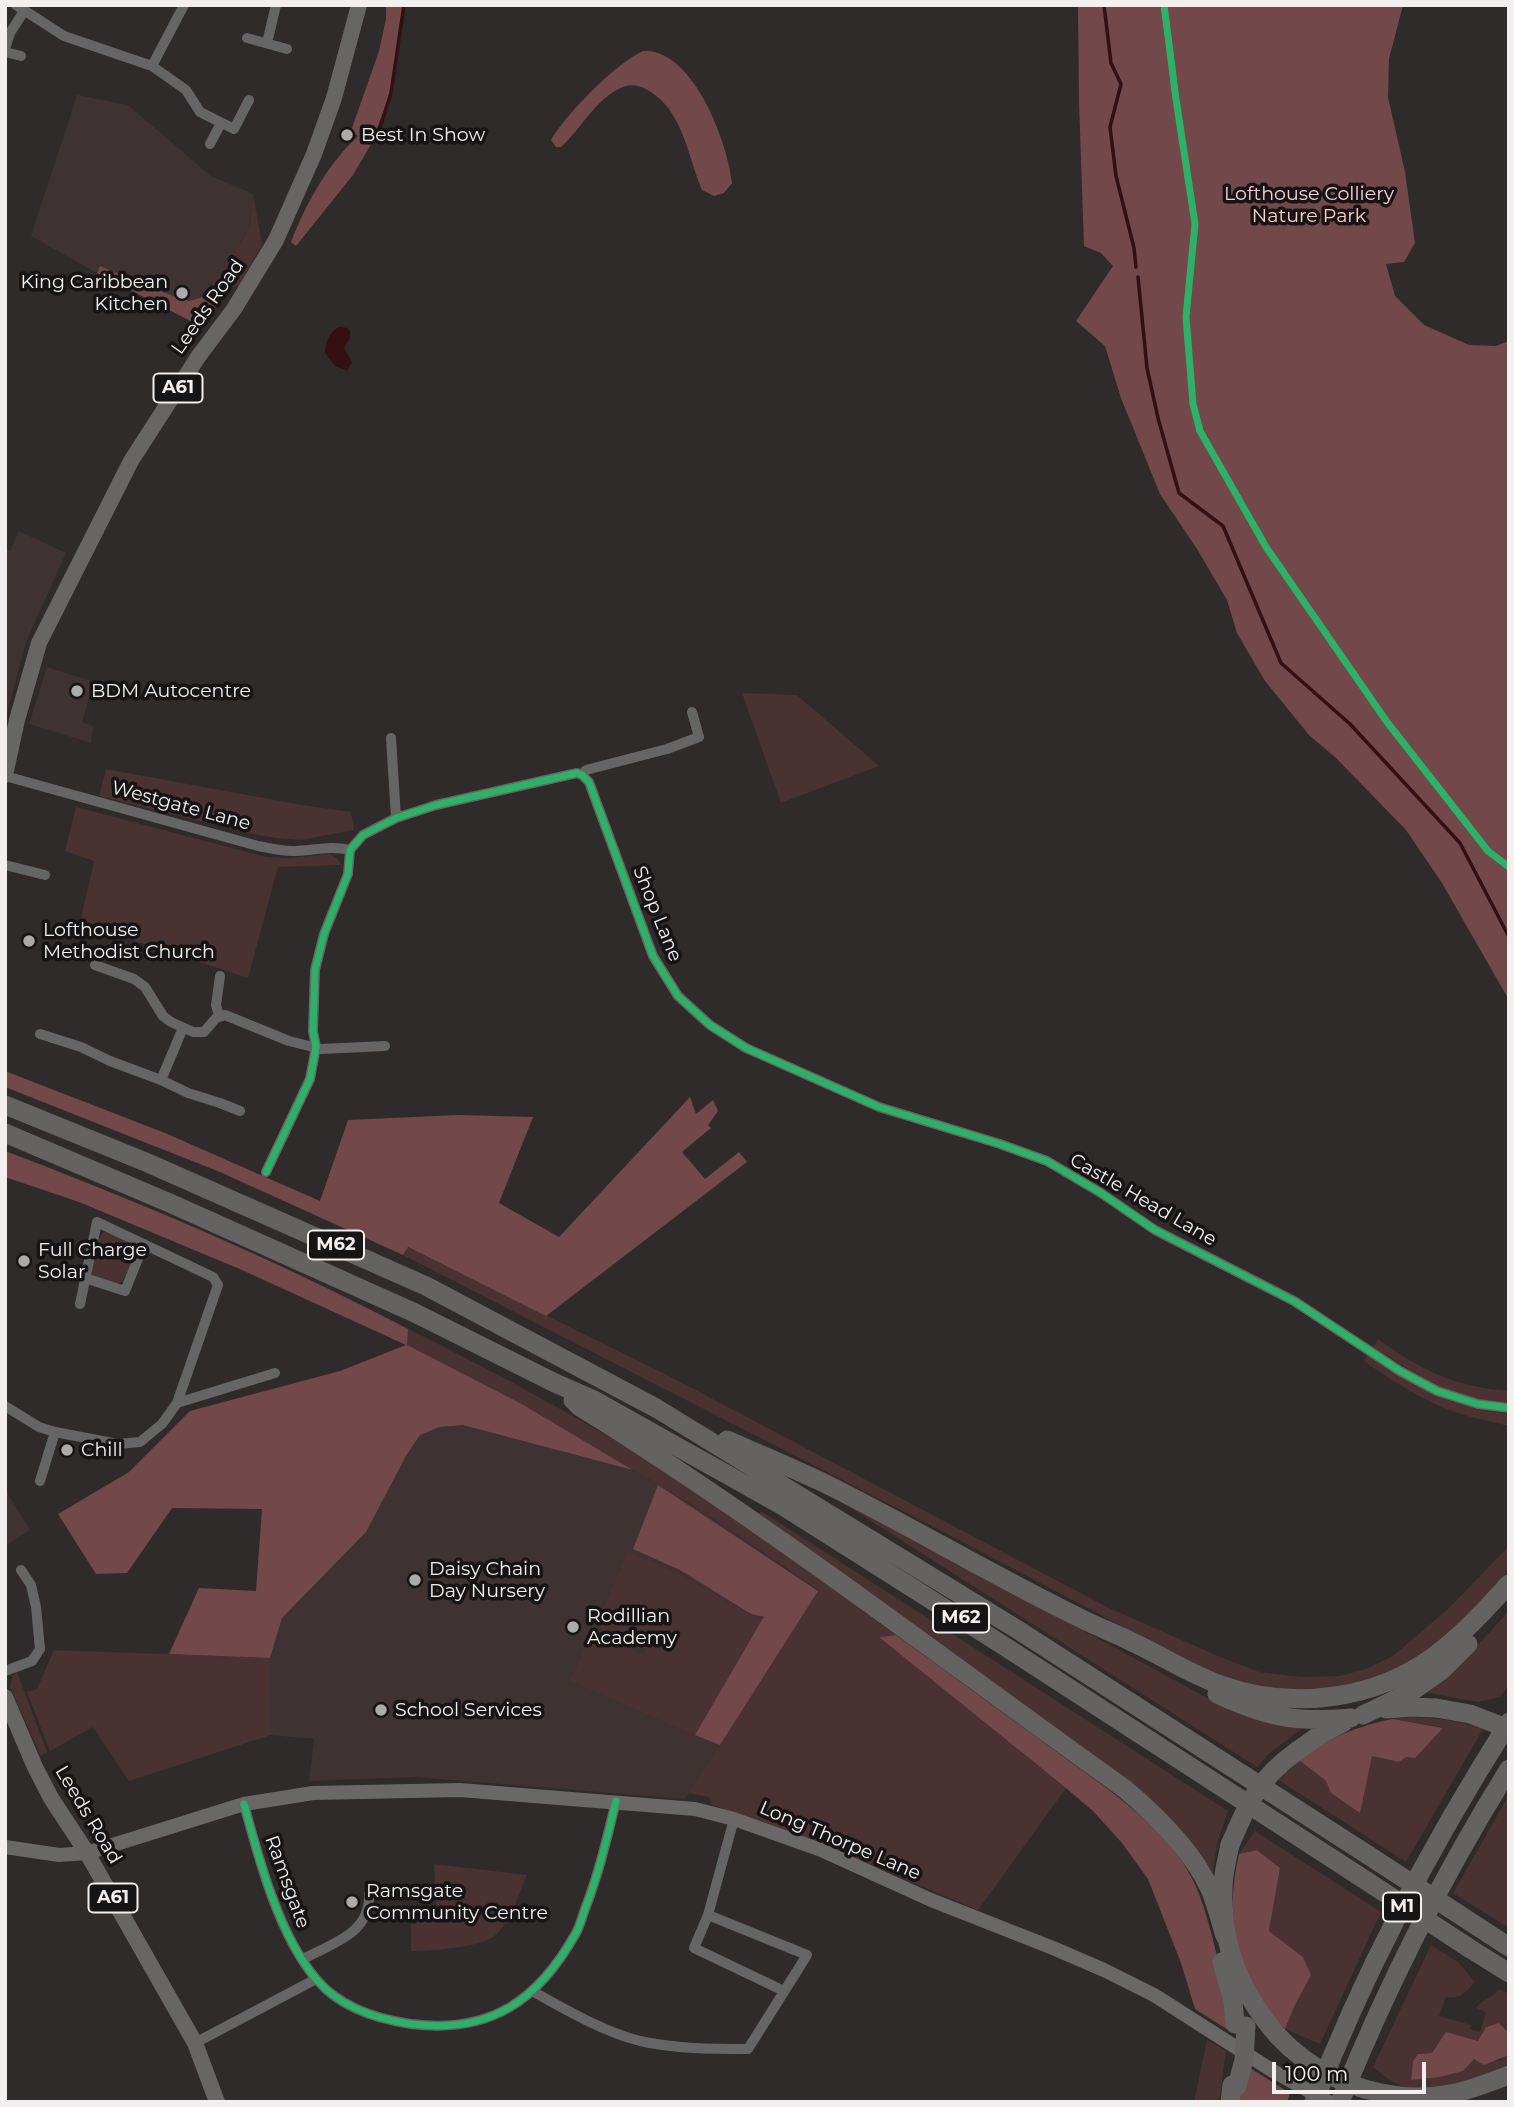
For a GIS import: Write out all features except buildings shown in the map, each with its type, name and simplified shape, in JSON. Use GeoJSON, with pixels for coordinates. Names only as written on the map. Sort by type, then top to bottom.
{"type":"FeatureCollection","features":[{"type":"Feature","properties":{"kind":"highway","name":"M62"},"geometry":{"type":"LineString","coordinates":[[5,1105],[160,1168],[426,1286],[656,1408],[1015,1628],[1509,1947]]}},
{"type":"Feature","properties":{"kind":"highway","name":"M62"},"geometry":{"type":"LineString","coordinates":[[5,1133],[172,1204],[403,1308],[594,1400],[783,1506],[1002,1644],[1509,1973]]}},
{"type":"Feature","properties":{"kind":"highway"},"geometry":{"type":"LineString","coordinates":[[555,1383],[580,1406],[665,1460],[824,1569],[1149,1808],[1190,1858],[1210,1889],[1242,1983],[1257,2010],[1278,2036],[1309,2064],[1337,2080],[1366,2091],[1433,2098],[1453,2098],[1509,2075]]}},
{"type":"Feature","properties":{"kind":"highway","name":"M62"},"geometry":{"type":"LineString","coordinates":[[656,1408],[824,1483],[1082,1619]]}},
{"type":"Feature","properties":{"kind":"highway"},"geometry":{"type":"LineString","coordinates":[[1082,1619],[1222,1686],[1258,1696],[1301,1699],[1366,1690],[1390,1681],[1436,1656],[1457,1640],[1509,1584]]}},
{"type":"Feature","properties":{"kind":"highway"},"geometry":{"type":"LineString","coordinates":[[1225,1936],[1223,1886],[1230,1844],[1243,1813],[1262,1782],[1279,1764],[1321,1734],[1410,1692],[1442,1670],[1509,1600]]}},
{"type":"Feature","properties":{"kind":"highway"},"geometry":{"type":"LineString","coordinates":[[1082,1619],[1168,1670],[1271,1716],[1326,1720],[1390,1708],[1436,1709],[1470,1714],[1509,1729]]}},
{"type":"Feature","properties":{"kind":"highway","name":"M1"},"geometry":{"type":"LineString","coordinates":[[1314,2102],[1330,2060],[1405,1900],[1476,1774],[1509,1722]]}},
{"type":"Feature","properties":{"kind":"highway","name":"M1"},"geometry":{"type":"LineString","coordinates":[[1340,2102],[1414,1938],[1449,1871],[1509,1769]]}},
{"type":"Feature","properties":{"kind":"highway"},"geometry":{"type":"LineString","coordinates":[[1190,1858],[1202,1889],[1241,2025]]}},
{"type":"Feature","properties":{"kind":"highway"},"geometry":{"type":"LineString","coordinates":[[1233,2094],[1244,2060],[1242,1983]]}},
{"type":"Feature","properties":{"kind":"highway"},"geometry":{"type":"LineString","coordinates":[[1488,2083],[1509,2081]]}},
{"type":"Feature","properties":{"kind":"main road","name":"Leeds Road"},"geometry":{"type":"LineString","coordinates":[[5,776],[17,720],[39,642],[131,461],[198,357],[234,309],[276,240],[314,154],[334,98],[359,5]]}},
{"type":"Feature","properties":{"kind":"main road","name":"Leeds Road"},"geometry":{"type":"LineString","coordinates":[[5,1697],[51,1798],[87,1853],[195,2043],[217,2102]]}},
{"type":"Feature","properties":{"kind":"main road","name":"Long Thorpe Lane"},"geometry":{"type":"LineString","coordinates":[[5,1847],[51,1854],[87,1853],[244,1804],[313,1793],[437,1790],[616,1801],[695,1809],[734,1819],[821,1850],[931,1900],[1104,1970],[1175,2008],[1273,2071],[1329,2102]]}},
{"type":"Feature","properties":{"kind":"street"},"geometry":{"type":"LineString","coordinates":[[152,66],[184,5]]}},
{"type":"Feature","properties":{"kind":"street"},"geometry":{"type":"LineString","coordinates":[[267,43],[276,5]]}},
{"type":"Feature","properties":{"kind":"street"},"geometry":{"type":"LineString","coordinates":[[20,56],[5,51],[20,8],[64,36],[152,66],[186,89],[200,112],[234,129],[249,100]]}},
{"type":"Feature","properties":{"kind":"street"},"geometry":{"type":"LineString","coordinates":[[247,38],[287,49]]}},
{"type":"Feature","properties":{"kind":"street"},"geometry":{"type":"LineString","coordinates":[[210,144],[221,122]]}},
{"type":"Feature","properties":{"kind":"street"},"geometry":{"type":"LineString","coordinates":[[266,1172],[310,1079],[316,1047],[313,1031],[315,970],[324,934],[348,874],[350,850],[363,835],[396,817],[432,806],[577,774],[667,749],[699,737],[692,712]]}},
{"type":"Feature","properties":{"kind":"street"},"geometry":{"type":"LineString","coordinates":[[391,738],[396,817]]}},
{"type":"Feature","properties":{"kind":"street","name":"Shop Lane"},"geometry":{"type":"LineString","coordinates":[[577,774],[589,782],[653,956],[678,996],[710,1025],[746,1048]]}},
{"type":"Feature","properties":{"kind":"street","name":"Westgate Lane"},"geometry":{"type":"LineString","coordinates":[[5,776],[258,846],[294,851],[324,847],[350,850]]}},
{"type":"Feature","properties":{"kind":"street"},"geometry":{"type":"LineString","coordinates":[[5,865],[45,875]]}},
{"type":"Feature","properties":{"kind":"street"},"geometry":{"type":"LineString","coordinates":[[95,965],[134,979],[145,988],[163,1016],[197,1033],[204,1032],[219,1016],[229,1016],[289,1041],[316,1047],[328,1049],[385,1046]]}},
{"type":"Feature","properties":{"kind":"street"},"geometry":{"type":"LineString","coordinates":[[219,976],[216,1005],[219,1016]]}},
{"type":"Feature","properties":{"kind":"street"},"geometry":{"type":"LineString","coordinates":[[161,1080],[183,1028]]}},
{"type":"Feature","properties":{"kind":"street"},"geometry":{"type":"LineString","coordinates":[[40,1034],[81,1047],[188,1093],[240,1111]]}},
{"type":"Feature","properties":{"kind":"street","name":"Castle Head Lane"},"geometry":{"type":"LineString","coordinates":[[746,1048],[879,1107],[1047,1161],[1101,1193],[1155,1230],[1294,1301],[1401,1371],[1437,1391],[1478,1404],[1509,1408]]}},
{"type":"Feature","properties":{"kind":"street"},"geometry":{"type":"LineString","coordinates":[[5,1406],[38,1427],[55,1432],[118,1444],[140,1442],[162,1424],[177,1403],[218,1285],[213,1277],[97,1222],[80,1304]]}},
{"type":"Feature","properties":{"kind":"street"},"geometry":{"type":"LineString","coordinates":[[85,1278],[125,1291],[144,1244]]}},
{"type":"Feature","properties":{"kind":"street"},"geometry":{"type":"LineString","coordinates":[[177,1403],[275,1373]]}},
{"type":"Feature","properties":{"kind":"street"},"geometry":{"type":"LineString","coordinates":[[40,1481],[55,1432]]}},
{"type":"Feature","properties":{"kind":"street"},"geometry":{"type":"LineString","coordinates":[[5,1671],[32,1661],[40,1649],[31,1585],[21,1570]]}},
{"type":"Feature","properties":{"kind":"street","name":"Ramsgate"},"geometry":{"type":"LineString","coordinates":[[244,1804],[280,1916],[290,1938],[316,1979],[333,1996],[353,2007],[388,2019],[449,2026],[475,2023],[498,2015],[532,1991],[556,1963],[576,1932],[598,1876],[616,1801]]}},
{"type":"Feature","properties":{"kind":"street"},"geometry":{"type":"LineString","coordinates":[[734,1819],[708,1915],[694,1948],[784,1991]]}},
{"type":"Feature","properties":{"kind":"street"},"geometry":{"type":"LineString","coordinates":[[303,1959],[359,1927],[370,1906],[369,1894],[388,1893]]}},
{"type":"Feature","properties":{"kind":"street"},"geometry":{"type":"LineString","coordinates":[[532,1991],[581,2018],[638,2040],[691,2049],[748,2049],[807,1955],[708,1915]]}},
{"type":"Feature","properties":{"kind":"street"},"geometry":{"type":"LineString","coordinates":[[195,2043],[316,1979]]}},
{"type":"Feature","properties":{"kind":"shaded area"},"geometry":{"type":"Polygon","coordinates":[[[77,95],[128,105],[211,176],[253,194],[250,227],[228,263],[210,284],[207,296],[189,301],[100,266],[97,273],[31,236],[77,95]]]}},
{"type":"Feature","properties":{"kind":"shaded area"},"geometry":{"type":"Polygon","coordinates":[[[253,194],[262,245],[239,285],[223,290],[210,284],[228,263],[250,227],[253,194]]]}},
{"type":"Feature","properties":{"kind":"shaded area"},"geometry":{"type":"Polygon","coordinates":[[[339,327],[348,328],[350,331],[350,338],[344,348],[352,362],[347,371],[335,366],[325,353],[329,338],[339,327]]]}},
{"type":"Feature","properties":{"kind":"shaded area"},"geometry":{"type":"Polygon","coordinates":[[[19,531],[66,553],[26,642],[5,721],[5,549],[10,551],[19,531]]]}},
{"type":"Feature","properties":{"kind":"shaded area"},"geometry":{"type":"Polygon","coordinates":[[[47,667],[94,682],[82,722],[93,726],[91,743],[29,724],[47,667]]]}},
{"type":"Feature","properties":{"kind":"shaded area"},"geometry":{"type":"Polygon","coordinates":[[[742,693],[797,695],[879,766],[781,803],[742,693]]]}},
{"type":"Feature","properties":{"kind":"shaded area"},"geometry":{"type":"Polygon","coordinates":[[[106,769],[351,812],[354,830],[301,840],[248,833],[99,796],[106,769]]]}},
{"type":"Feature","properties":{"kind":"shaded area"},"geometry":{"type":"Polygon","coordinates":[[[76,807],[266,857],[329,854],[337,858],[341,865],[278,867],[248,978],[80,923],[94,861],[65,851],[76,807]]]}},
{"type":"Feature","properties":{"kind":"shaded area"},"geometry":{"type":"Polygon","coordinates":[[[103,1232],[121,1237],[131,1246],[131,1264],[126,1276],[118,1284],[91,1273],[98,1241],[103,1232]]]}},
{"type":"Feature","properties":{"kind":"shaded area"},"geometry":{"type":"Polygon","coordinates":[[[407,1247],[669,1376],[1109,1608],[1259,1672],[1301,1677],[1339,1676],[1366,1669],[1393,1656],[1449,1608],[1509,1546],[1509,1571],[1455,1630],[1402,1668],[1370,1681],[1302,1692],[1264,1689],[1205,1670],[936,1528],[403,1255],[407,1247]]]}},
{"type":"Feature","properties":{"kind":"shaded area"},"geometry":{"type":"Polygon","coordinates":[[[408,1329],[585,1423],[741,1522],[896,1635],[880,1637],[1066,1788],[978,1910],[813,1841],[712,1805],[709,1797],[689,1793],[818,1590],[701,1510],[520,1403],[406,1345],[408,1329]]]}},
{"type":"Feature","properties":{"kind":"shaded area"},"geometry":{"type":"Polygon","coordinates":[[[1378,1339],[1409,1360],[1439,1375],[1472,1386],[1509,1391],[1509,1403],[1478,1399],[1438,1387],[1373,1347],[1378,1339]]]}},
{"type":"Feature","properties":{"kind":"shaded area","name":"Rodillian Academy"},"geometry":{"type":"Polygon","coordinates":[[[406,1345],[520,1403],[701,1510],[818,1591],[1066,1788],[978,1910],[750,1816],[712,1805],[709,1797],[690,1793],[684,1799],[416,1777],[309,1781],[314,1739],[271,1735],[270,1658],[282,1618],[406,1345]]]}},
{"type":"Feature","properties":{"kind":"shaded area"},"geometry":{"type":"Polygon","coordinates":[[[1368,1354],[1434,1395],[1476,1409],[1509,1414],[1509,1426],[1462,1414],[1425,1399],[1364,1361],[1368,1354]]]}},
{"type":"Feature","properties":{"kind":"shaded area"},"geometry":{"type":"Polygon","coordinates":[[[5,1489],[30,1530],[5,1546],[5,1489]]]}},
{"type":"Feature","properties":{"kind":"shaded area"},"geometry":{"type":"Polygon","coordinates":[[[835,1498],[1215,1702],[1258,1719],[1304,1727],[1271,1752],[1257,1767],[835,1498]]]}},
{"type":"Feature","properties":{"kind":"shaded area"},"geometry":{"type":"Polygon","coordinates":[[[761,1511],[1228,1811],[1217,1843],[1213,1872],[1210,1872],[1193,1845],[1173,1822],[1127,1779],[760,1514],[761,1511]]]}},
{"type":"Feature","properties":{"kind":"shaded area"},"geometry":{"type":"Polygon","coordinates":[[[628,1551],[678,1573],[750,1615],[763,1618],[695,1735],[570,1681],[592,1632],[643,1654],[646,1647],[596,1625],[628,1551]]]}},
{"type":"Feature","properties":{"kind":"shaded area"},"geometry":{"type":"Polygon","coordinates":[[[1509,1611],[1509,1685],[1500,1697],[1478,1702],[1427,1691],[1464,1660],[1509,1611]]]}},
{"type":"Feature","properties":{"kind":"shaded area"},"geometry":{"type":"Polygon","coordinates":[[[54,1650],[270,1658],[271,1735],[129,1781],[93,1727],[50,1751],[27,1692],[37,1689],[54,1650]]]}},
{"type":"Feature","properties":{"kind":"shaded area"},"geometry":{"type":"Polygon","coordinates":[[[17,1672],[47,1752],[41,1756],[10,1687],[12,1677],[17,1672]]]}},
{"type":"Feature","properties":{"kind":"shaded area"},"geometry":{"type":"Polygon","coordinates":[[[1413,1717],[1449,1720],[1483,1729],[1406,1862],[1277,1779],[1299,1760],[1326,1781],[1372,1755],[1399,1762],[1442,1727],[1393,1719],[1413,1717]]]}},
{"type":"Feature","properties":{"kind":"shaded area"},"geometry":{"type":"Polygon","coordinates":[[[1509,1795],[1509,1928],[1453,1893],[1509,1795]]]}},
{"type":"Feature","properties":{"kind":"shaded area"},"geometry":{"type":"Polygon","coordinates":[[[1255,1831],[1381,1912],[1320,2044],[1285,2029],[1295,2005],[1303,1957],[1269,1931],[1280,1868],[1257,1850],[1239,1854],[1255,1831]]]}},
{"type":"Feature","properties":{"kind":"shaded area"},"geometry":{"type":"Polygon","coordinates":[[[434,1864],[527,1875],[511,1914],[497,1934],[469,1946],[411,1951],[411,1924],[417,1924],[417,1907],[436,1907],[434,1864]]]}},
{"type":"Feature","properties":{"kind":"shaded area"},"geometry":{"type":"Polygon","coordinates":[[[1431,1945],[1458,1962],[1475,1982],[1459,1996],[1446,1997],[1439,2016],[1471,2025],[1470,2029],[1480,2032],[1486,2012],[1476,2008],[1499,1989],[1509,1994],[1509,2033],[1499,2023],[1478,2041],[1418,2054],[1413,2061],[1411,2079],[1440,2077],[1474,2059],[1499,2061],[1509,2055],[1509,2065],[1459,2084],[1418,2089],[1397,2084],[1373,2067],[1431,1945]]]}},
{"type":"Feature","properties":{"kind":"shaded area"},"geometry":{"type":"Polygon","coordinates":[[[1207,2040],[1226,2051],[1219,2102],[1194,2102],[1207,2040]]]}},
{"type":"Feature","properties":{"kind":"green space"},"geometry":{"type":"Polygon","coordinates":[[[386,5],[404,5],[391,93],[370,146],[353,175],[296,246],[291,242],[311,199],[337,159],[358,136],[351,131],[379,51],[386,19],[386,5]]]}},
{"type":"Feature","properties":{"kind":"green space","name":"Lofthouse Colliery Nature Park"},"geometry":{"type":"Polygon","coordinates":[[[1078,5],[1403,5],[1389,59],[1388,97],[1405,172],[1415,243],[1404,262],[1386,264],[1395,296],[1424,325],[1469,345],[1496,346],[1509,341],[1509,1000],[1442,883],[1406,830],[1336,758],[1309,735],[1265,681],[1237,633],[1227,600],[1160,494],[1121,398],[1105,346],[1076,321],[1113,266],[1101,253],[1084,246],[1078,5]]]}},
{"type":"Feature","properties":{"kind":"green space"},"geometry":{"type":"Polygon","coordinates":[[[643,51],[661,54],[677,65],[705,101],[729,166],[732,183],[724,193],[714,196],[702,190],[676,119],[657,96],[639,86],[623,87],[605,98],[561,147],[556,147],[551,140],[592,90],[619,66],[643,51]]]}},
{"type":"Feature","properties":{"kind":"green space"},"geometry":{"type":"Polygon","coordinates":[[[100,266],[189,301],[207,296],[215,307],[202,327],[97,273],[100,266]]]}},
{"type":"Feature","properties":{"kind":"green space"},"geometry":{"type":"Polygon","coordinates":[[[5,1071],[165,1133],[320,1201],[348,1120],[458,1115],[533,1117],[499,1203],[559,1237],[690,1097],[696,1114],[713,1100],[718,1111],[708,1125],[711,1128],[682,1152],[705,1179],[739,1152],[747,1162],[546,1316],[408,1247],[403,1255],[220,1172],[5,1087],[5,1071]]]}},
{"type":"Feature","properties":{"kind":"green space"},"geometry":{"type":"Polygon","coordinates":[[[5,1151],[210,1234],[359,1304],[408,1329],[407,1345],[520,1403],[633,1470],[463,1425],[439,1427],[420,1435],[407,1454],[366,1532],[282,1618],[270,1658],[169,1654],[199,1588],[256,1591],[262,1509],[172,1508],[127,1573],[96,1574],[58,1514],[129,1472],[190,1411],[340,1371],[406,1345],[242,1270],[79,1202],[5,1177],[5,1151]]]}},
{"type":"Feature","properties":{"kind":"green space"},"geometry":{"type":"Polygon","coordinates":[[[658,1485],[818,1591],[720,1745],[695,1735],[765,1617],[751,1614],[680,1570],[633,1549],[658,1485]]]}},
{"type":"Feature","properties":{"kind":"green space"},"geometry":{"type":"Polygon","coordinates":[[[896,1635],[1105,1787],[1147,1821],[1172,1848],[1192,1877],[1204,1910],[1226,1993],[1228,2030],[1195,2009],[1181,1963],[1148,1879],[1122,1843],[1094,1812],[1066,1788],[879,1637],[896,1635]]]}},
{"type":"Feature","properties":{"kind":"green space"},"geometry":{"type":"Polygon","coordinates":[[[1393,1719],[1443,1728],[1415,1758],[1406,1757],[1399,1762],[1372,1756],[1360,1813],[1331,1793],[1326,1781],[1299,1760],[1320,1745],[1343,1734],[1393,1719]]]}},
{"type":"Feature","properties":{"kind":"green space"},"geometry":{"type":"Polygon","coordinates":[[[1257,1850],[1280,1868],[1269,1931],[1303,1957],[1311,1975],[1285,2029],[1256,1990],[1238,1948],[1234,1925],[1234,1878],[1239,1854],[1257,1850]]]}},
{"type":"Feature","properties":{"kind":"green space"},"geometry":{"type":"Polygon","coordinates":[[[1499,2023],[1509,2033],[1509,2055],[1484,2065],[1474,2059],[1463,2071],[1411,2080],[1413,2061],[1418,2054],[1432,2053],[1446,2032],[1478,2041],[1486,2027],[1499,2023]]]}},
{"type":"Feature","properties":{"kind":"green space"},"geometry":{"type":"Polygon","coordinates":[[[1250,2068],[1290,2093],[1287,2102],[1238,2102],[1250,2068]]]}},
{"type":"Feature","properties":{"kind":"waterway"},"geometry":{"type":"LineString","coordinates":[[376,140],[391,93],[404,5]]}},
{"type":"Feature","properties":{"kind":"waterway"},"geometry":{"type":"LineString","coordinates":[[1104,5],[1111,63],[1121,84],[1110,127],[1116,176],[1134,248],[1136,267]]}},
{"type":"Feature","properties":{"kind":"waterway"},"geometry":{"type":"LineString","coordinates":[[1138,277],[1147,368],[1179,493],[1223,526],[1281,663],[1350,724],[1460,843],[1509,937]]}},
{"type":"Feature","properties":{"kind":"cycle path"},"geometry":{"type":"LineString","coordinates":[[1164,5],[1195,224],[1186,317],[1193,404],[1200,431],[1266,547],[1387,722],[1488,851],[1509,867]]}},
{"type":"Feature","properties":{"kind":"cycle path"},"geometry":{"type":"LineString","coordinates":[[266,1172],[310,1079],[316,1047],[313,1031],[315,970],[324,934],[348,874],[350,850],[363,835],[396,818],[436,805],[577,773],[589,782],[653,956],[678,996],[710,1025],[746,1048],[879,1107],[1047,1161],[1101,1193],[1155,1230],[1294,1301],[1400,1371],[1437,1391],[1478,1404],[1509,1408]]}},
{"type":"Feature","properties":{"kind":"cycle path"},"geometry":{"type":"LineString","coordinates":[[244,1804],[281,1920],[317,1980],[337,1998],[372,2015],[411,2024],[439,2026],[465,2024],[488,2018],[509,2008],[528,1994],[561,1957],[579,1927],[599,1869],[616,1801]]}},
{"type":"Feature","properties":{"kind":"place","name":"Best In Show"},"geometry":{"type":"Point","coordinates":[347,135]}},
{"type":"Feature","properties":{"kind":"place","name":"King Caribbean Kitchen"},"geometry":{"type":"Point","coordinates":[182,293]}},
{"type":"Feature","properties":{"kind":"place","name":"BDM Autocentre"},"geometry":{"type":"Point","coordinates":[77,691]}},
{"type":"Feature","properties":{"kind":"place","name":"Lofthouse Methodist Church"},"geometry":{"type":"Point","coordinates":[29,941]}},
{"type":"Feature","properties":{"kind":"place","name":"Full Charge Solar"},"geometry":{"type":"Point","coordinates":[24,1261]}},
{"type":"Feature","properties":{"kind":"place","name":"Chill"},"geometry":{"type":"Point","coordinates":[67,1450]}},
{"type":"Feature","properties":{"kind":"place","name":"Daisy Chain Day Nursery"},"geometry":{"type":"Point","coordinates":[415,1580]}},
{"type":"Feature","properties":{"kind":"place","name":"Rodillian Academy"},"geometry":{"type":"Point","coordinates":[573,1627]}},
{"type":"Feature","properties":{"kind":"place","name":"School Services"},"geometry":{"type":"Point","coordinates":[381,1710]}},
{"type":"Feature","properties":{"kind":"place","name":"Ramsgate Community Centre"},"geometry":{"type":"Point","coordinates":[352,1902]}}]}
